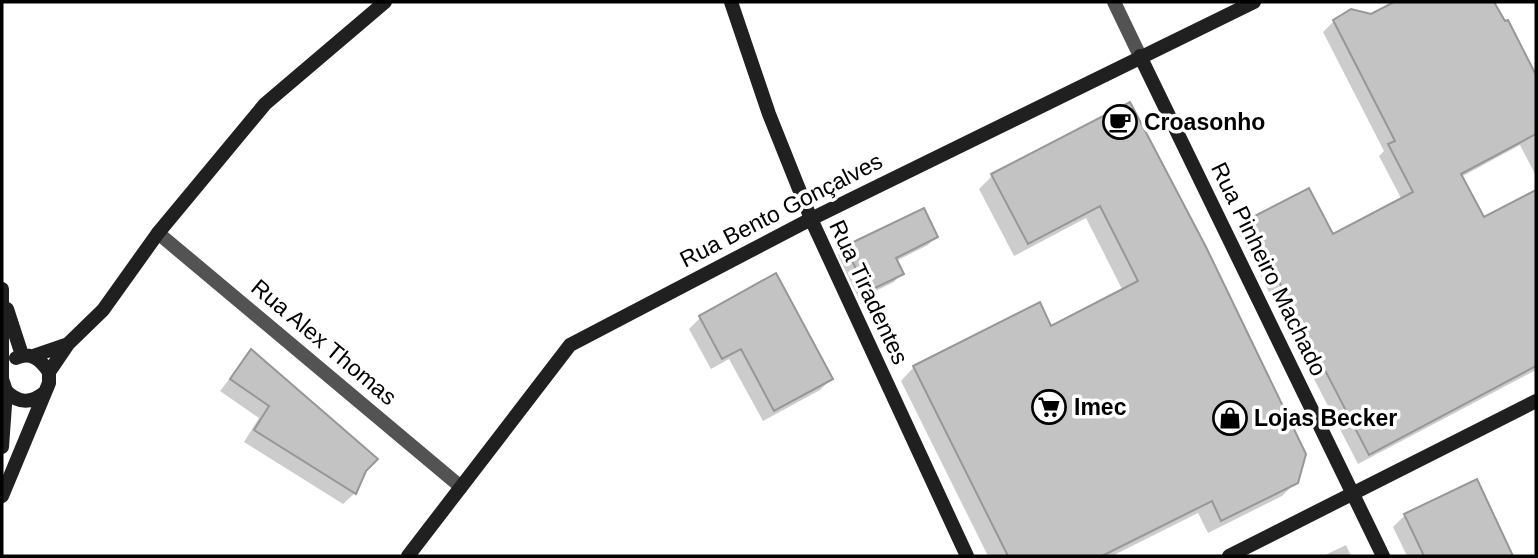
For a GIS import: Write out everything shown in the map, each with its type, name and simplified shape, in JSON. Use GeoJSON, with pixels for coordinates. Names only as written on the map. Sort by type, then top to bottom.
{"type":"FeatureCollection","features":[{"type":"Feature","properties":{"kind":"street","name":"Rua Tiradentes"},"geometry":{"type":"LineString","coordinates":[[731,2],[769,114],[811,219],[967,556]]}},
{"type":"Feature","properties":{"kind":"street","name":"Rua Pinheiro Machado"},"geometry":{"type":"LineString","coordinates":[[1114,2],[1383,556]]}},
{"type":"Feature","properties":{"kind":"street","name":"Rua Bento Gonçalves"},"geometry":{"type":"LineString","coordinates":[[408,556],[570,345],[811,219],[1254,2]]}},
{"type":"Feature","properties":{"kind":"street"},"geometry":{"type":"LineString","coordinates":[[49,372],[68,344],[103,310],[158,233],[265,104],[378,4]]}},
{"type":"Feature","properties":{"kind":"street","name":"Rua Alex Thomas"},"geometry":{"type":"LineString","coordinates":[[158,233],[461,486]]}},
{"type":"Feature","properties":{"kind":"street"},"geometry":{"type":"LineString","coordinates":[[2,290],[27,356],[43,362],[49,372],[49,383],[2,496]]}},
{"type":"Feature","properties":{"kind":"street"},"geometry":{"type":"LineString","coordinates":[[2,290],[5,368],[2,379],[6,391],[2,447]]}},
{"type":"Feature","properties":{"kind":"street"},"geometry":{"type":"LineString","coordinates":[[5,368],[12,360],[68,344]]}},
{"type":"Feature","properties":{"kind":"street"},"geometry":{"type":"LineString","coordinates":[[6,391],[13,398],[24,402],[35,400],[44,393]]}},
{"type":"Feature","properties":{"kind":"street"},"geometry":{"type":"LineString","coordinates":[[1229,556],[1536,401]]}},
{"type":"Feature","properties":{"kind":"building"},"geometry":{"type":"Polygon","coordinates":[[[1394,2],[1494,2],[1505,21],[1508,20],[1536,75],[1536,134],[1461,174],[1484,217],[1536,190],[1536,366],[1369,455],[1247,220],[1309,188],[1333,234],[1413,192],[1388,144],[1395,141],[1333,20],[1351,9],[1371,14],[1394,2]]]}},
{"type":"Feature","properties":{"kind":"building"},"geometry":{"type":"Polygon","coordinates":[[[1130,102],[1206,247],[1306,454],[1298,483],[1221,521],[1212,501],[1102,556],[1008,556],[913,366],[1040,302],[1051,326],[1138,281],[1100,206],[1028,244],[991,174],[1130,102]]]}},
{"type":"Feature","properties":{"kind":"building"},"geometry":{"type":"Polygon","coordinates":[[[924,208],[938,237],[896,258],[904,274],[867,292],[845,246],[924,208]]]}},
{"type":"Feature","properties":{"kind":"building"},"geometry":{"type":"Polygon","coordinates":[[[776,273],[833,379],[774,411],[741,349],[722,359],[699,316],[776,273]]]}},
{"type":"Feature","properties":{"kind":"building"},"geometry":{"type":"Polygon","coordinates":[[[251,349],[378,459],[366,471],[356,494],[254,430],[269,406],[230,379],[251,349]]]}},
{"type":"Feature","properties":{"kind":"building"},"geometry":{"type":"Polygon","coordinates":[[[1477,479],[1513,556],[1424,556],[1404,514],[1477,479]]]}},
{"type":"Feature","properties":{"kind":"place","name":"Croasonho"},"geometry":{"type":"Point","coordinates":[1120,122]}},
{"type":"Feature","properties":{"kind":"place","name":"Imec"},"geometry":{"type":"Point","coordinates":[1049,407]}},
{"type":"Feature","properties":{"kind":"place","name":"Lojas Becker"},"geometry":{"type":"Point","coordinates":[1230,418]}}]}
